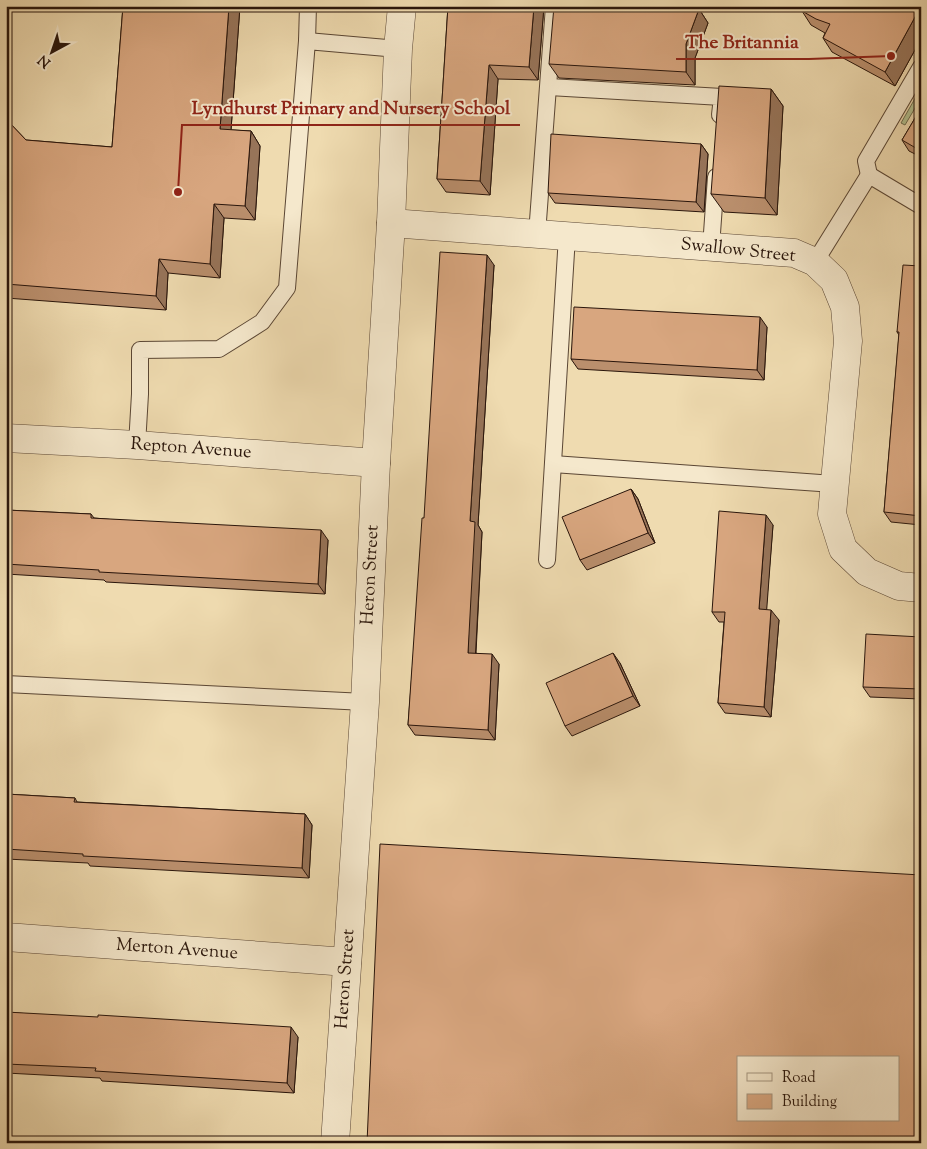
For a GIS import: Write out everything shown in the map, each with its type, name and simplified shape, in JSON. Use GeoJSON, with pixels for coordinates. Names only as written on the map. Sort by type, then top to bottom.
{"type":"FeatureCollection","features":[{"type":"Feature","properties":{"kind":"street","name":"Heron Street"},"geometry":{"type":"LineString","coordinates":[[335,1143],[364,702],[391,223],[398,49],[402,6]]}},
{"type":"Feature","properties":{"kind":"street","name":"Swallow Street"},"geometry":{"type":"LineString","coordinates":[[391,223],[794,253],[815,262],[834,280],[845,307],[846,316],[848,341],[832,514],[843,548],[867,572],[899,586],[921,588]]}},
{"type":"Feature","properties":{"kind":"street","name":"Repton Avenue"},"geometry":{"type":"LineString","coordinates":[[6,438],[137,445],[376,463]]}},
{"type":"Feature","properties":{"kind":"street","name":"Merton Avenue"},"geometry":{"type":"LineString","coordinates":[[6,937],[347,962]]}},
{"type":"Feature","properties":{"kind":"lane"},"geometry":{"type":"LineString","coordinates":[[137,445],[140,350],[219,349],[262,322],[287,288],[307,41],[308,6]]}},
{"type":"Feature","properties":{"kind":"lane"},"geometry":{"type":"LineString","coordinates":[[537,234],[554,6]]}},
{"type":"Feature","properties":{"kind":"lane"},"geometry":{"type":"LineString","coordinates":[[307,41],[398,49]]}},
{"type":"Feature","properties":{"kind":"lane"},"geometry":{"type":"LineString","coordinates":[[815,262],[869,175],[866,162],[921,67]]}},
{"type":"Feature","properties":{"kind":"lane"},"geometry":{"type":"LineString","coordinates":[[548,87],[722,97],[719,134]]}},
{"type":"Feature","properties":{"kind":"lane"},"geometry":{"type":"LineString","coordinates":[[711,247],[717,162]]}},
{"type":"Feature","properties":{"kind":"lane"},"geometry":{"type":"LineString","coordinates":[[869,175],[921,206]]}},
{"type":"Feature","properties":{"kind":"lane"},"geometry":{"type":"LineString","coordinates":[[547,560],[567,236]]}},
{"type":"Feature","properties":{"kind":"lane"},"geometry":{"type":"LineString","coordinates":[[553,464],[834,484]]}},
{"type":"Feature","properties":{"kind":"lane"},"geometry":{"type":"LineString","coordinates":[[6,684],[364,702]]}},
{"type":"Feature","properties":{"kind":"green space"},"geometry":{"type":"Polygon","coordinates":[[[921,88],[921,98],[905,125],[901,123],[921,88]]]}},
{"type":"Feature","properties":{"kind":"building"},"geometry":{"type":"Polygon","coordinates":[[[123,6],[229,6],[220,129],[251,131],[245,206],[214,204],[210,264],[159,259],[156,296],[6,284],[6,119],[26,140],[112,147],[123,6]]]}},
{"type":"Feature","properties":{"kind":"building"},"geometry":{"type":"Polygon","coordinates":[[[448,6],[534,6],[529,67],[489,65],[480,181],[437,179],[448,6]]]}},
{"type":"Feature","properties":{"kind":"building"},"geometry":{"type":"Polygon","coordinates":[[[554,6],[694,6],[699,9],[686,44],[686,72],[549,64],[554,6]]]}},
{"type":"Feature","properties":{"kind":"building"},"geometry":{"type":"Polygon","coordinates":[[[804,6],[921,6],[885,72],[823,38],[830,24],[802,11],[804,6]]]}},
{"type":"Feature","properties":{"kind":"building"},"geometry":{"type":"Polygon","coordinates":[[[719,86],[771,89],[765,198],[711,194],[719,86]]]}},
{"type":"Feature","properties":{"kind":"building"},"geometry":{"type":"Polygon","coordinates":[[[921,108],[921,151],[902,140],[921,108]]]}},
{"type":"Feature","properties":{"kind":"building"},"geometry":{"type":"Polygon","coordinates":[[[551,134],[701,144],[696,202],[548,193],[551,134]]]}},
{"type":"Feature","properties":{"kind":"building"},"geometry":{"type":"Polygon","coordinates":[[[440,252],[487,255],[470,521],[475,522],[468,653],[492,654],[488,730],[408,725],[422,518],[424,518],[440,252]]]}},
{"type":"Feature","properties":{"kind":"building"},"geometry":{"type":"Polygon","coordinates":[[[903,265],[921,266],[921,516],[884,512],[903,265]]]}},
{"type":"Feature","properties":{"kind":"building"},"geometry":{"type":"Polygon","coordinates":[[[574,307],[760,317],[757,370],[571,359],[574,307]]]}},
{"type":"Feature","properties":{"kind":"building"},"geometry":{"type":"Polygon","coordinates":[[[631,489],[648,533],[580,560],[562,517],[631,489]]]}},
{"type":"Feature","properties":{"kind":"building"},"geometry":{"type":"Polygon","coordinates":[[[6,510],[91,514],[91,518],[321,530],[318,584],[99,572],[99,570],[6,564],[6,510]]]}},
{"type":"Feature","properties":{"kind":"building"},"geometry":{"type":"Polygon","coordinates":[[[719,511],[766,515],[759,609],[771,610],[764,707],[718,703],[725,612],[712,612],[719,511]]]}},
{"type":"Feature","properties":{"kind":"building"},"geometry":{"type":"Polygon","coordinates":[[[866,634],[921,637],[921,689],[863,687],[866,634]]]}},
{"type":"Feature","properties":{"kind":"building"},"geometry":{"type":"Polygon","coordinates":[[[613,653],[633,696],[565,726],[546,683],[613,653]]]}},
{"type":"Feature","properties":{"kind":"building"},"geometry":{"type":"Polygon","coordinates":[[[6,794],[75,798],[74,802],[305,814],[302,868],[83,856],[83,854],[6,849],[6,794]]]}},
{"type":"Feature","properties":{"kind":"building"},"geometry":{"type":"Polygon","coordinates":[[[380,844],[921,875],[921,1143],[367,1143],[380,844]]]}},
{"type":"Feature","properties":{"kind":"building"},"geometry":{"type":"Polygon","coordinates":[[[6,1012],[98,1017],[98,1015],[291,1027],[287,1083],[95,1071],[96,1068],[6,1064],[6,1012]]]}},
{"type":"Feature","properties":{"kind":"place","name":"The Britannia"},"geometry":{"type":"Point","coordinates":[891,56]}},
{"type":"Feature","properties":{"kind":"place","name":"Lyndhurst Primary and Nursery School"},"geometry":{"type":"Point","coordinates":[178,192]}}]}
